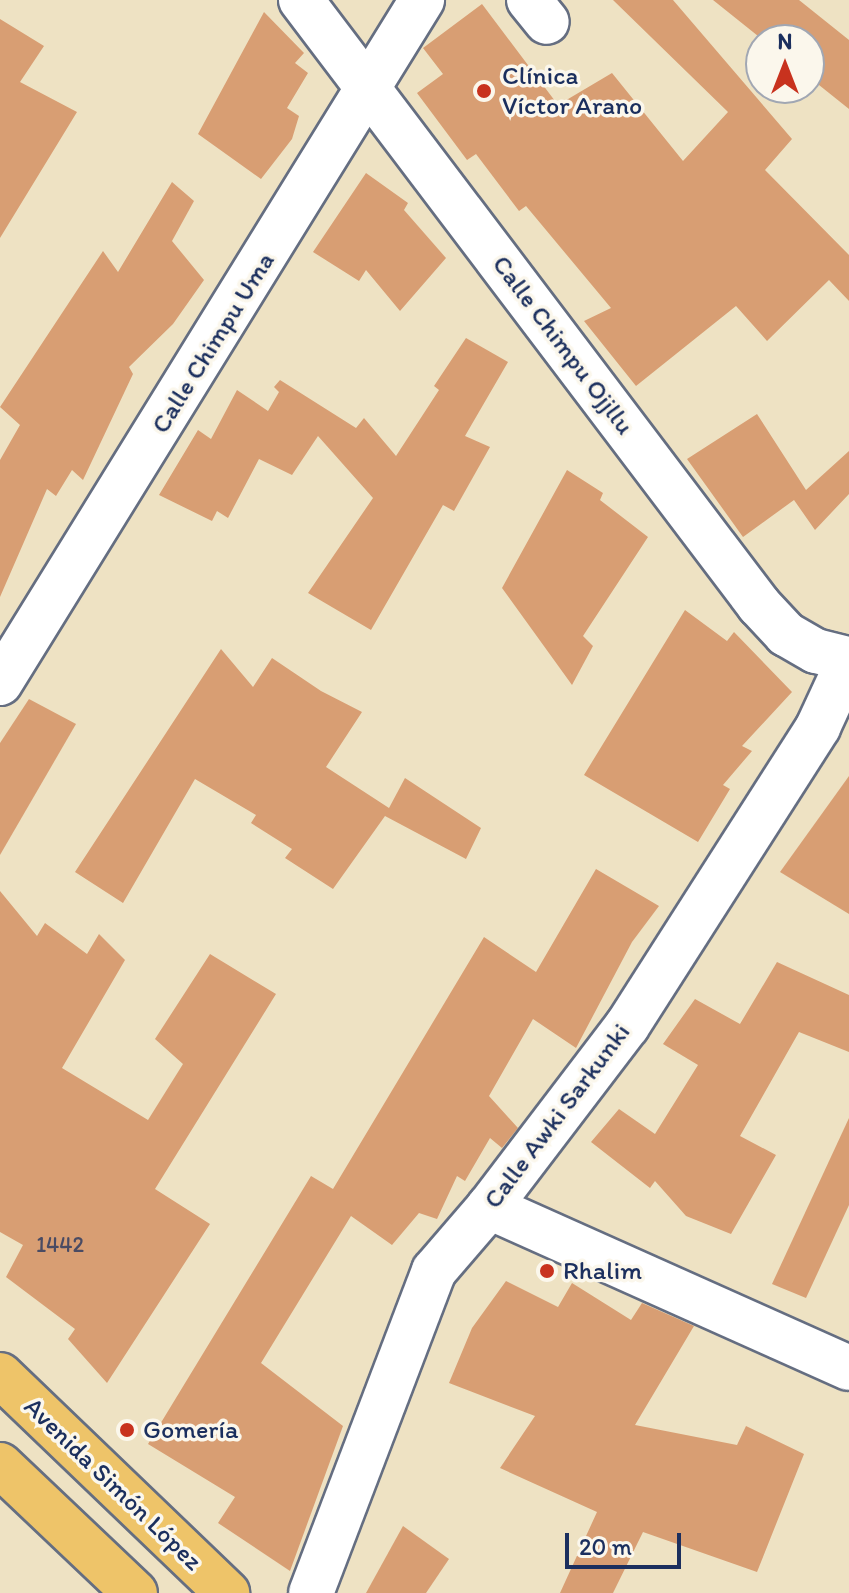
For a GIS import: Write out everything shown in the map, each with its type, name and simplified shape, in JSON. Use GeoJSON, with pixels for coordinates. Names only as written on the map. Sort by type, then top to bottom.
{"type":"FeatureCollection","features":[{"type":"Feature","properties":{"kind":"main road","name":"Avenida Simón López"},"geometry":{"type":"LineString","coordinates":[[0,1375],[227,1593]]}},
{"type":"Feature","properties":{"kind":"main road"},"geometry":{"type":"LineString","coordinates":[[0,1465],[135,1593]]}},
{"type":"Feature","properties":{"kind":"street","name":"Calle Chimpu Ojjllu"},"geometry":{"type":"LineString","coordinates":[[301,0],[759,605],[786,634],[816,651],[849,660]]}},
{"type":"Feature","properties":{"kind":"street","name":"Calle Chimpu Uma"},"geometry":{"type":"LineString","coordinates":[[0,683],[422,0]]}},
{"type":"Feature","properties":{"kind":"street","name":"Calle Awki Sarkunki"},"geometry":{"type":"LineString","coordinates":[[311,1593],[434,1271],[489,1207],[627,1026],[818,727],[849,660]]}},
{"type":"Feature","properties":{"kind":"street"},"geometry":{"type":"LineString","coordinates":[[489,1207],[849,1368]]}},
{"type":"Feature","properties":{"kind":"building"},"geometry":{"type":"Polygon","coordinates":[[[613,0],[673,0],[745,84],[745,104],[762,104],[792,139],[765,170],[849,255],[849,301],[829,280],[767,341],[736,306],[636,386],[584,321],[611,308],[526,206],[519,211],[476,154],[467,160],[417,93],[443,74],[423,48],[482,4],[558,105],[612,73],[683,161],[728,112],[613,0]]]}},
{"type":"Feature","properties":{"kind":"building"},"geometry":{"type":"Polygon","coordinates":[[[713,0],[799,0],[849,40],[849,109],[825,90],[825,24],[745,26],[713,0]]]}},
{"type":"Feature","properties":{"kind":"building"},"geometry":{"type":"Polygon","coordinates":[[[264,12],[304,53],[295,63],[308,73],[287,108],[299,116],[292,139],[261,179],[198,134],[264,12]]]}},
{"type":"Feature","properties":{"kind":"building"},"geometry":{"type":"Polygon","coordinates":[[[0,19],[44,46],[20,82],[77,112],[0,238],[0,19]]]}},
{"type":"Feature","properties":{"kind":"building"},"geometry":{"type":"Polygon","coordinates":[[[366,173],[408,203],[404,210],[446,258],[400,311],[366,270],[359,281],[313,252],[366,173]]]}},
{"type":"Feature","properties":{"kind":"building"},"geometry":{"type":"Polygon","coordinates":[[[172,182],[194,201],[172,241],[204,280],[173,324],[129,367],[133,374],[83,480],[72,470],[56,496],[47,489],[0,597],[0,460],[20,425],[0,407],[103,251],[118,272],[172,182]]]}},
{"type":"Feature","properties":{"kind":"building"},"geometry":{"type":"Polygon","coordinates":[[[466,338],[508,362],[465,436],[490,447],[454,511],[443,505],[371,630],[308,593],[373,498],[318,436],[292,475],[259,459],[228,518],[217,511],[212,521],[159,495],[198,430],[211,439],[237,390],[268,411],[279,392],[274,387],[280,380],[356,428],[364,418],[396,456],[439,390],[434,386],[466,338]]]}},
{"type":"Feature","properties":{"kind":"building"},"geometry":{"type":"Polygon","coordinates":[[[757,414],[806,490],[849,451],[849,494],[815,530],[794,500],[743,537],[687,459],[757,414]]]}},
{"type":"Feature","properties":{"kind":"building"},"geometry":{"type":"Polygon","coordinates":[[[567,470],[603,493],[600,500],[648,537],[583,636],[593,646],[572,685],[502,588],[567,470]]]}},
{"type":"Feature","properties":{"kind":"building"},"geometry":{"type":"Polygon","coordinates":[[[685,610],[727,641],[734,632],[792,692],[742,746],[752,751],[723,785],[730,789],[698,842],[584,775],[685,610]]]}},
{"type":"Feature","properties":{"kind":"building"},"geometry":{"type":"Polygon","coordinates":[[[221,649],[253,687],[272,658],[321,691],[362,712],[326,767],[389,808],[405,778],[481,828],[466,859],[385,816],[333,889],[285,858],[292,849],[251,823],[256,815],[195,779],[123,903],[75,872],[221,649]]]}},
{"type":"Feature","properties":{"kind":"building"},"geometry":{"type":"Polygon","coordinates":[[[29,699],[76,724],[0,855],[0,743],[29,699]]]}},
{"type":"Feature","properties":{"kind":"building"},"geometry":{"type":"Polygon","coordinates":[[[849,776],[849,914],[780,872],[849,776]]]}},
{"type":"Feature","properties":{"kind":"building"},"geometry":{"type":"Polygon","coordinates":[[[596,869],[659,906],[632,942],[576,1048],[533,1019],[489,1096],[518,1128],[502,1148],[490,1138],[465,1181],[457,1176],[437,1219],[419,1213],[392,1245],[351,1216],[261,1363],[343,1426],[290,1571],[218,1523],[235,1497],[148,1444],[311,1176],[333,1189],[484,937],[536,972],[596,869]]]}},
{"type":"Feature","properties":{"kind":"building"},"geometry":{"type":"Polygon","coordinates":[[[0,891],[37,936],[45,923],[87,954],[99,934],[125,960],[62,1068],[148,1120],[183,1064],[155,1039],[210,954],[276,994],[155,1189],[210,1224],[107,1383],[68,1339],[75,1329],[6,1277],[23,1245],[0,1232],[0,891]]]}},
{"type":"Feature","properties":{"kind":"building"},"geometry":{"type":"Polygon","coordinates":[[[777,962],[849,995],[849,1052],[799,1032],[740,1136],[776,1155],[731,1234],[686,1216],[655,1181],[650,1188],[591,1142],[619,1109],[655,1134],[698,1065],[663,1044],[695,999],[740,1024],[777,962]]]}},
{"type":"Feature","properties":{"kind":"building"},"geometry":{"type":"Polygon","coordinates":[[[849,1118],[849,1205],[806,1298],[772,1284],[849,1118]]]}},
{"type":"Feature","properties":{"kind":"building"},"geometry":{"type":"Polygon","coordinates":[[[506,1281],[558,1307],[572,1283],[631,1320],[642,1303],[694,1326],[635,1425],[737,1445],[746,1426],[804,1454],[757,1572],[643,1532],[613,1593],[560,1593],[597,1512],[500,1468],[535,1416],[449,1383],[472,1328],[506,1281]]]}},
{"type":"Feature","properties":{"kind":"building"},"geometry":{"type":"Polygon","coordinates":[[[403,1526],[449,1559],[426,1593],[366,1593],[403,1526]]]}},
{"type":"Feature","properties":{"kind":"place","name":"Clínica Víctor Arano"},"geometry":{"type":"Point","coordinates":[484,91]}},
{"type":"Feature","properties":{"kind":"place","name":"Rhalim"},"geometry":{"type":"Point","coordinates":[547,1271]}},
{"type":"Feature","properties":{"kind":"place","name":"Gomería"},"geometry":{"type":"Point","coordinates":[127,1430]}}]}
